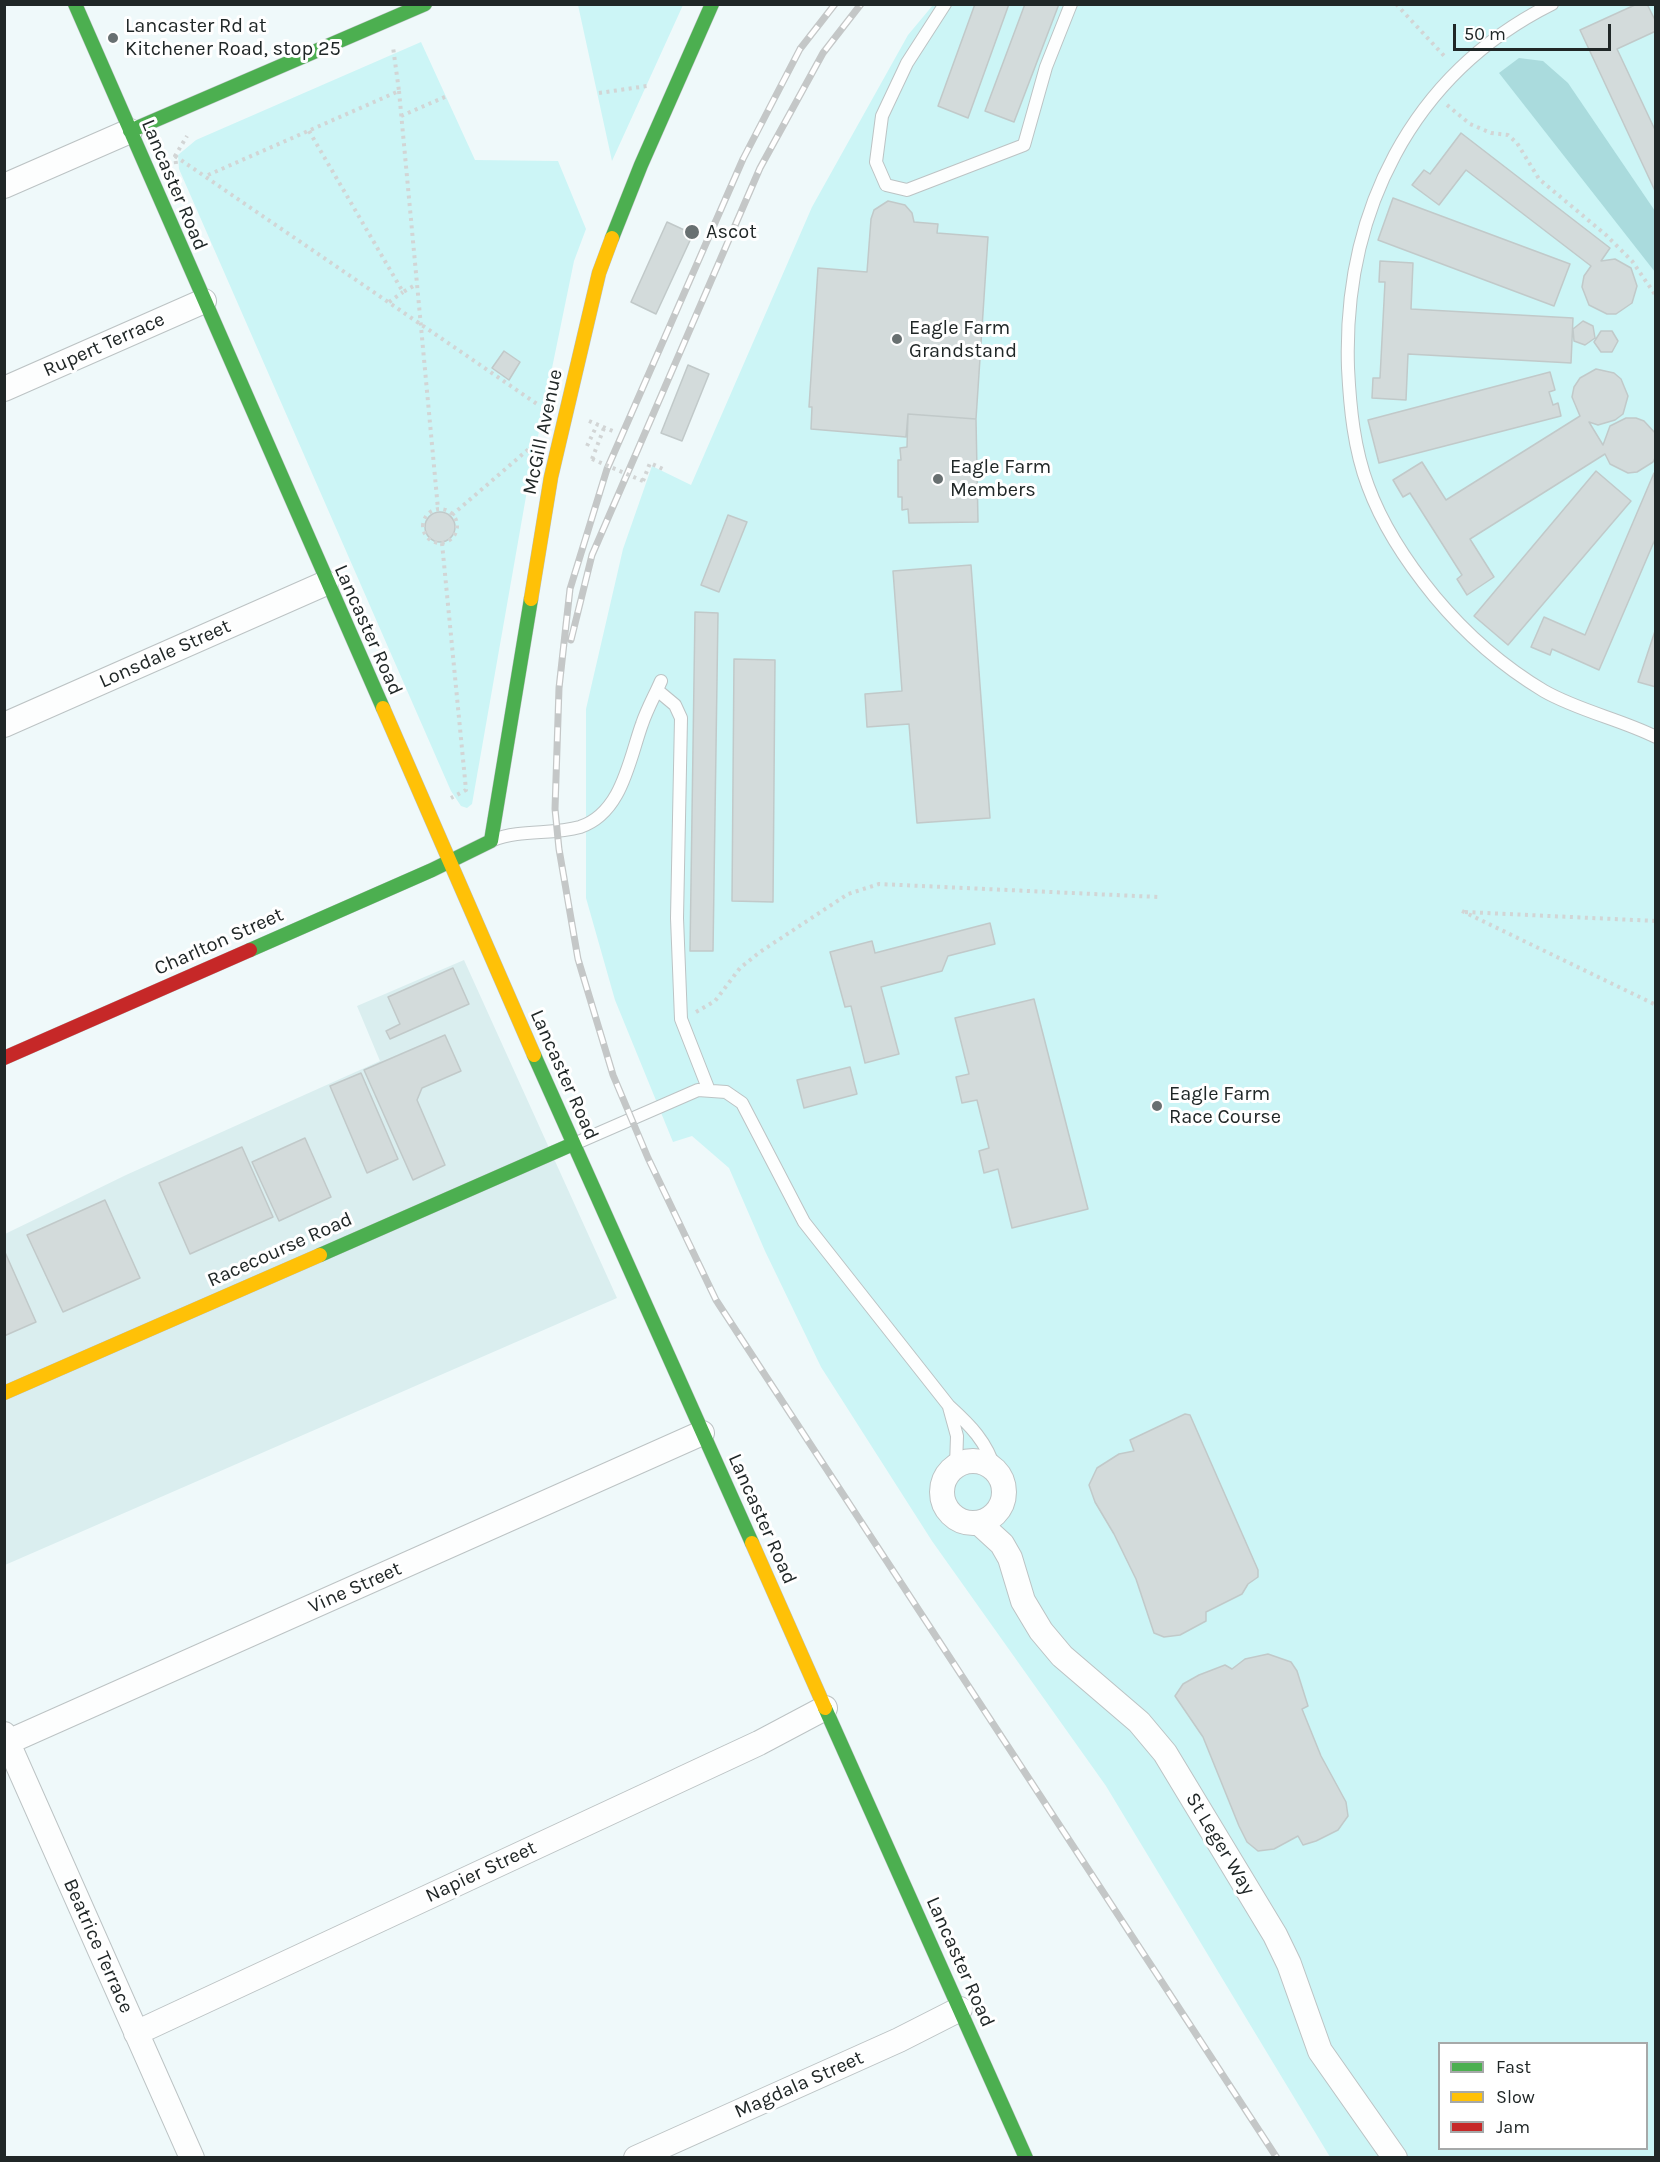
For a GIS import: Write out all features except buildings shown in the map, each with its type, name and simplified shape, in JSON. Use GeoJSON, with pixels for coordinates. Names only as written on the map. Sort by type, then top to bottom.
{"type":"FeatureCollection","features":[{"type":"Feature","properties":{"kind":"main road","name":"Lancaster Road"},"geometry":{"type":"LineString","coordinates":[[75,4],[448,862],[1026,2157]]}},
{"type":"Feature","properties":{"kind":"main road"},"geometry":{"type":"LineString","coordinates":[[130,131],[425,4]]}},
{"type":"Feature","properties":{"kind":"main road","name":"McGill Avenue"},"geometry":{"type":"LineString","coordinates":[[491,841],[551,477],[599,273],[641,165],[712,4]]}},
{"type":"Feature","properties":{"kind":"main road"},"geometry":{"type":"LineString","coordinates":[[448,862],[491,841]]}},
{"type":"Feature","properties":{"kind":"main road","name":"Charlton Street"},"geometry":{"type":"LineString","coordinates":[[4,1058],[448,862]]}},
{"type":"Feature","properties":{"kind":"main road","name":"Racecourse Road"},"geometry":{"type":"LineString","coordinates":[[4,1393],[573,1144]]}},
{"type":"Feature","properties":{"kind":"street"},"geometry":{"type":"LineString","coordinates":[[4,186],[130,131]]}},
{"type":"Feature","properties":{"kind":"street","name":"Rupert Terrace"},"geometry":{"type":"LineString","coordinates":[[4,389],[204,301]]}},
{"type":"Feature","properties":{"kind":"street","name":"Lonsdale Street"},"geometry":{"type":"LineString","coordinates":[[4,725],[326,583]]}},
{"type":"Feature","properties":{"kind":"street","name":"Vine Street"},"geometry":{"type":"LineString","coordinates":[[6,1738],[702,1433]]}},
{"type":"Feature","properties":{"kind":"street"},"geometry":{"type":"LineString","coordinates":[[976,1461],[995,1470],[1004,1487],[1001,1507],[988,1520],[979,1523],[959,1520],[945,1504],[944,1483],[956,1466],[976,1461]]}},
{"type":"Feature","properties":{"kind":"street","name":"St Leger Way"},"geometry":{"type":"LineString","coordinates":[[1001,1507],[1009,1520],[1010,1558]]}},
{"type":"Feature","properties":{"kind":"street","name":"St Leger Way"},"geometry":{"type":"LineString","coordinates":[[979,1523],[1002,1544],[1010,1558],[1023,1601],[1041,1631],[1062,1656],[1139,1722],[1165,1753],[1275,1935],[1289,1964],[1320,2051],[1395,2157]]}},
{"type":"Feature","properties":{"kind":"street","name":"Napier Street"},"geometry":{"type":"LineString","coordinates":[[136,2033],[759,1743],[825,1708]]}},
{"type":"Feature","properties":{"kind":"street","name":"Beatrice Terrace"},"geometry":{"type":"LineString","coordinates":[[6,1738],[192,2157]]}},
{"type":"Feature","properties":{"kind":"street","name":"Magdala Street"},"geometry":{"type":"LineString","coordinates":[[636,2157],[898,2040],[960,2009]]}},
{"type":"Feature","properties":{"kind":"lane"},"geometry":{"type":"LineString","coordinates":[[945,4],[907,63],[882,116],[876,162],[886,185],[907,190],[1024,145],[1046,67],[1071,4]]}},
{"type":"Feature","properties":{"kind":"lane"},"geometry":{"type":"LineString","coordinates":[[1552,4],[1535,13],[1474,56],[1435,95],[1397,149],[1373,199],[1356,259],[1347,334],[1350,410],[1368,486],[1400,551],[1437,599],[1473,636],[1545,691],[1656,736]]}},
{"type":"Feature","properties":{"kind":"lane"},"geometry":{"type":"LineString","coordinates":[[491,841],[522,832],[582,826],[603,812],[616,796],[624,779],[642,722],[659,686],[675,705],[681,718],[677,918],[681,1019],[708,1088]]}},
{"type":"Feature","properties":{"kind":"lane"},"geometry":{"type":"LineString","coordinates":[[573,1144],[685,1094],[708,1088],[726,1092],[742,1103],[804,1222],[949,1406],[969,1424],[984,1444],[995,1470]]}},
{"type":"Feature","properties":{"kind":"lane"},"geometry":{"type":"LineString","coordinates":[[949,1406],[957,1436],[956,1466]]}},
{"type":"Feature","properties":{"kind":"path"},"geometry":{"type":"LineString","coordinates":[[1396,4],[1458,73]]}},
{"type":"Feature","properties":{"kind":"path"},"geometry":{"type":"LineString","coordinates":[[393,46],[438,509]]}},
{"type":"Feature","properties":{"kind":"path"},"geometry":{"type":"LineString","coordinates":[[599,93],[639,85],[651,86]]}},
{"type":"Feature","properties":{"kind":"path"},"geometry":{"type":"LineString","coordinates":[[207,176],[399,91]]}},
{"type":"Feature","properties":{"kind":"path"},"geometry":{"type":"LineString","coordinates":[[1435,95],[1470,124],[1491,134],[1508,135],[1517,143],[1539,179],[1606,235],[1632,261],[1656,296]]}},
{"type":"Feature","properties":{"kind":"path"},"geometry":{"type":"LineString","coordinates":[[401,116],[447,96]]}},
{"type":"Feature","properties":{"kind":"path"},"geometry":{"type":"LineString","coordinates":[[309,131],[403,292]]}},
{"type":"Feature","properties":{"kind":"path"},"geometry":{"type":"LineString","coordinates":[[175,156],[545,410]]}},
{"type":"Feature","properties":{"kind":"path"},"geometry":{"type":"LineString","coordinates":[[389,302],[417,284]]}},
{"type":"Feature","properties":{"kind":"path"},"geometry":{"type":"LineString","coordinates":[[582,418],[615,432]]}},
{"type":"Feature","properties":{"kind":"path"},"geometry":{"type":"LineString","coordinates":[[604,428],[592,459],[642,481],[650,463],[663,469]]}},
{"type":"Feature","properties":{"kind":"path"},"geometry":{"type":"LineString","coordinates":[[452,514],[540,439]]}},
{"type":"Feature","properties":{"kind":"path"},"geometry":{"type":"LineString","coordinates":[[438,509],[452,514],[456,520],[456,531],[450,540],[442,543],[429,539],[423,529],[424,518],[438,509]]}},
{"type":"Feature","properties":{"kind":"path"},"geometry":{"type":"LineString","coordinates":[[442,543],[466,790],[451,798]]}},
{"type":"Feature","properties":{"kind":"path"},"geometry":{"type":"LineString","coordinates":[[693,1014],[715,1001],[740,968],[760,952],[848,894],[879,884],[1158,897]]}},
{"type":"Feature","properties":{"kind":"path"},"geometry":{"type":"LineString","coordinates":[[1654,1004],[1462,911],[1656,921]]}},
{"type":"Feature","properties":{"kind":"shaded area"},"geometry":{"type":"Polygon","coordinates":[[[578,5],[683,5],[612,161],[578,5]]]}},
{"type":"Feature","properties":{"kind":"shaded area","name":"Eagle Farm Race Course"},"geometry":{"type":"Polygon","coordinates":[[[933,5],[1655,5],[1655,2157],[1330,2157],[1106,1786],[932,1541],[821,1367],[765,1251],[729,1168],[692,1136],[673,1142],[615,1000],[586,898],[586,709],[623,549],[652,466],[691,485],[812,207],[908,35],[933,5]]]}},
{"type":"Feature","properties":{"kind":"shaded area"},"geometry":{"type":"Polygon","coordinates":[[[421,42],[475,160],[558,161],[586,229],[574,261],[528,485],[472,804],[467,808],[461,806],[451,791],[179,169],[178,155],[196,140],[421,42]]]}},
{"type":"Feature","properties":{"kind":"shaded area"},"geometry":{"type":"Polygon","coordinates":[[[1519,58],[1543,61],[1568,83],[1655,211],[1655,272],[1499,73],[1519,58]]]}},
{"type":"Feature","properties":{"kind":"shaded area"},"geometry":{"type":"Polygon","coordinates":[[[464,960],[617,1298],[5,1565],[5,1234],[126,1175],[380,1061],[357,1006],[464,960]]]}},
{"type":"Feature","properties":{"kind":"railway"},"geometry":{"type":"LineString","coordinates":[[835,4],[800,49],[743,159],[607,469],[570,589],[559,688],[555,809],[559,849],[578,959],[613,1075],[648,1158],[716,1300],[1277,2158]]}},
{"type":"Feature","properties":{"kind":"railway"},"geometry":{"type":"LineString","coordinates":[[571,640],[592,555],[760,168],[823,53],[861,4]]}},
{"type":"Feature","properties":{"kind":"traffic: fast"},"geometry":{"type":"LineString","coordinates":[[75,4],[383,708]]}},
{"type":"Feature","properties":{"kind":"traffic: fast"},"geometry":{"type":"LineString","coordinates":[[130,131],[425,4]]}},
{"type":"Feature","properties":{"kind":"traffic: fast"},"geometry":{"type":"LineString","coordinates":[[612,238],[641,165],[712,4]]}},
{"type":"Feature","properties":{"kind":"traffic: fast"},"geometry":{"type":"LineString","coordinates":[[250,950],[432,870],[491,841],[531,599]]}},
{"type":"Feature","properties":{"kind":"traffic: fast"},"geometry":{"type":"LineString","coordinates":[[534,1055],[752,1543]]}},
{"type":"Feature","properties":{"kind":"traffic: fast"},"geometry":{"type":"LineString","coordinates":[[320,1255],[573,1144]]}},
{"type":"Feature","properties":{"kind":"traffic: fast"},"geometry":{"type":"LineString","coordinates":[[825,1708],[1026,2158]]}},
{"type":"Feature","properties":{"kind":"traffic: slow"},"geometry":{"type":"LineString","coordinates":[[531,599],[551,477],[599,273],[612,238]]}},
{"type":"Feature","properties":{"kind":"traffic: slow"},"geometry":{"type":"LineString","coordinates":[[383,708],[534,1055]]}},
{"type":"Feature","properties":{"kind":"traffic: slow"},"geometry":{"type":"LineString","coordinates":[[4,1393],[320,1255]]}},
{"type":"Feature","properties":{"kind":"traffic: slow"},"geometry":{"type":"LineString","coordinates":[[752,1543],[825,1708]]}},
{"type":"Feature","properties":{"kind":"traffic: jam"},"geometry":{"type":"LineString","coordinates":[[4,1058],[250,950]]}},
{"type":"Feature","properties":{"kind":"place","name":"Lancaster Rd at Kitchener Road, stop 25"},"geometry":{"type":"Point","coordinates":[113,38]}},
{"type":"Feature","properties":{"kind":"place","name":"Ascot"},"geometry":{"type":"Point","coordinates":[692,232]}},
{"type":"Feature","properties":{"kind":"place","name":"Eagle Farm Grandstand"},"geometry":{"type":"Point","coordinates":[897,339]}},
{"type":"Feature","properties":{"kind":"place","name":"Eagle Farm Members"},"geometry":{"type":"Point","coordinates":[938,479]}},
{"type":"Feature","properties":{"kind":"place","name":"Eagle Farm Race Course"},"geometry":{"type":"Point","coordinates":[1157,1106]}}]}
